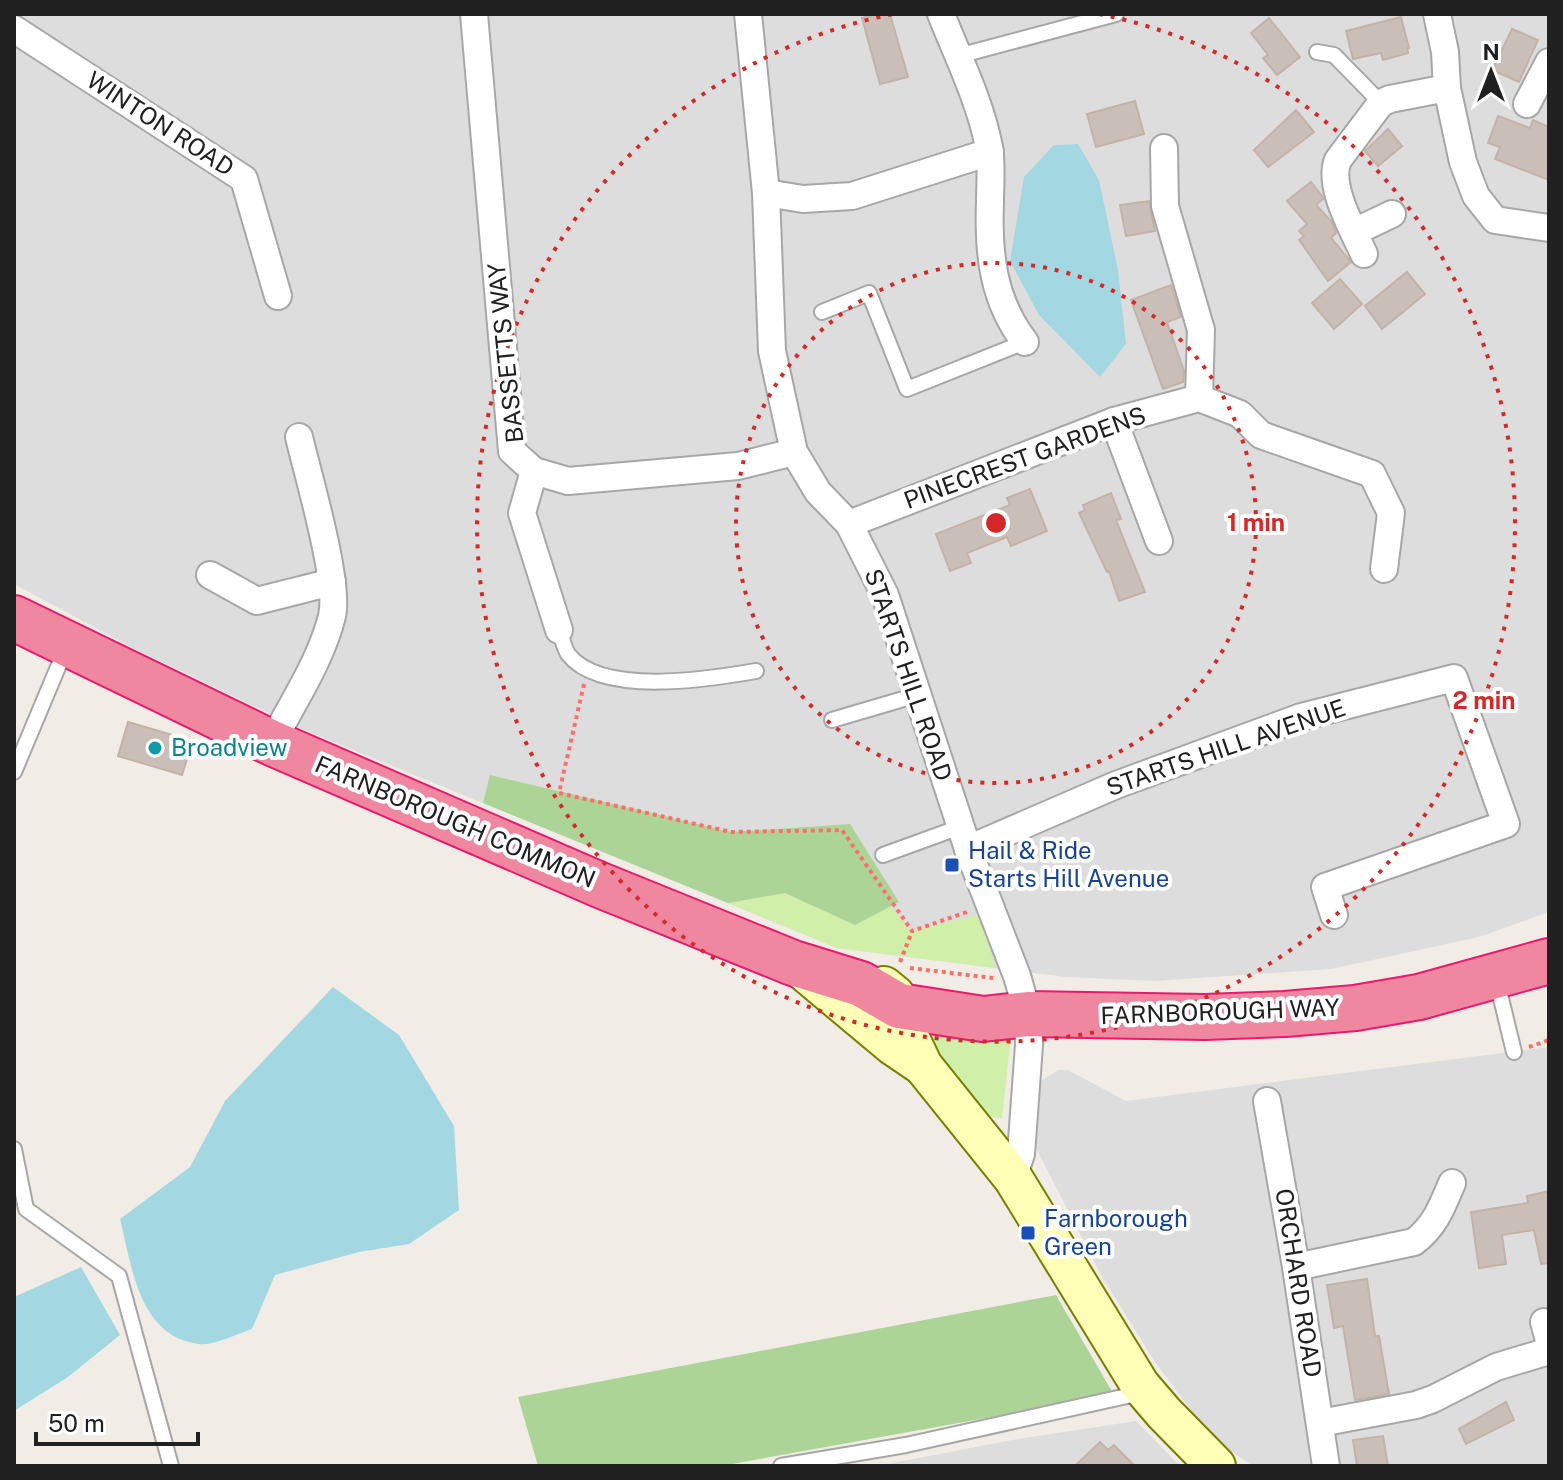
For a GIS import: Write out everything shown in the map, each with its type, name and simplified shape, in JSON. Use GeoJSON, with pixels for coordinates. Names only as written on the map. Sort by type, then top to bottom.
{"type":"FeatureCollection","features":[{"type":"Feature","properties":{"kind":"highway","name":"FARNBOROUGH COMMON"},"geometry":{"type":"LineString","coordinates":[[14,618],[272,743],[600,885],[793,963],[886,985],[983,1019],[1028,1014]]}},
{"type":"Feature","properties":{"kind":"highway","name":"FARNBOROUGH WAY"},"geometry":{"type":"LineString","coordinates":[[1028,1014],[1205,1017],[1324,1011],[1419,997],[1549,961]]}},
{"type":"Feature","properties":{"kind":"main road"},"geometry":{"type":"LineString","coordinates":[[793,963],[892,1045],[923,1066]]}},
{"type":"Feature","properties":{"kind":"main road"},"geometry":{"type":"LineString","coordinates":[[886,985],[923,1066],[1013,1178],[1140,1385],[1216,1466]]}},
{"type":"Feature","properties":{"kind":"street","name":"BASSETTS WAY"},"geometry":{"type":"LineString","coordinates":[[474,14],[512,451],[534,471],[568,481],[738,466],[794,452]]}},
{"type":"Feature","properties":{"kind":"street","name":"STARTS HILL ROAD"},"geometry":{"type":"LineString","coordinates":[[748,14],[766,193],[772,351],[794,452],[818,492],[849,524],[885,595],[964,838],[1017,976],[1028,1014],[1029,1045],[1021,1154],[1013,1178]]}},
{"type":"Feature","properties":{"kind":"street"},"geometry":{"type":"LineString","coordinates":[[941,14],[984,121],[990,152],[989,239],[993,270],[1009,322],[1025,342]]}},
{"type":"Feature","properties":{"kind":"street"},"geometry":{"type":"LineString","coordinates":[[1437,14],[1445,52],[1447,88],[1463,162],[1476,196],[1495,220],[1549,228]]}},
{"type":"Feature","properties":{"kind":"street","name":"WINTON ROAD"},"geometry":{"type":"LineString","coordinates":[[14,29],[244,179],[278,296]]}},
{"type":"Feature","properties":{"kind":"street"},"geometry":{"type":"LineString","coordinates":[[1527,104],[1549,62]]}},
{"type":"Feature","properties":{"kind":"street"},"geometry":{"type":"LineString","coordinates":[[1392,214],[1359,243],[1335,184],[1334,169],[1381,103],[1447,88]]}},
{"type":"Feature","properties":{"kind":"street"},"geometry":{"type":"LineString","coordinates":[[1164,148],[1165,206],[1201,330],[1199,398],[1240,414],[1261,435],[1372,474],[1391,513],[1384,569]]}},
{"type":"Feature","properties":{"kind":"street"},"geometry":{"type":"LineString","coordinates":[[766,193],[803,199],[852,196],[990,152]]}},
{"type":"Feature","properties":{"kind":"street","name":"PINECREST GARDENS"},"geometry":{"type":"LineString","coordinates":[[849,524],[1114,421],[1199,398]]}},
{"type":"Feature","properties":{"kind":"street"},"geometry":{"type":"LineString","coordinates":[[1114,421],[1159,541]]}},
{"type":"Feature","properties":{"kind":"street"},"geometry":{"type":"LineString","coordinates":[[272,743],[320,649],[333,614],[332,582],[299,437]]}},
{"type":"Feature","properties":{"kind":"street"},"geometry":{"type":"LineString","coordinates":[[534,471],[522,513],[559,630]]}},
{"type":"Feature","properties":{"kind":"street"},"geometry":{"type":"LineString","coordinates":[[210,575],[257,601],[332,582]]}},
{"type":"Feature","properties":{"kind":"street","name":"STARTS HILL AVENUE"},"geometry":{"type":"LineString","coordinates":[[964,838],[1301,717],[1454,678],[1506,824],[1325,887],[1334,915]]}},
{"type":"Feature","properties":{"kind":"street","name":"ORCHARD ROAD"},"geometry":{"type":"LineString","coordinates":[[1267,1101],[1326,1466]]}},
{"type":"Feature","properties":{"kind":"street"},"geometry":{"type":"LineString","coordinates":[[1296,1267],[1414,1242],[1428,1231],[1438,1217],[1452,1183]]}},
{"type":"Feature","properties":{"kind":"street"},"geometry":{"type":"LineString","coordinates":[[1320,1423],[1416,1405],[1496,1367],[1549,1351]]}},
{"type":"Feature","properties":{"kind":"lane"},"geometry":{"type":"LineString","coordinates":[[958,56],[1116,14]]}},
{"type":"Feature","properties":{"kind":"lane"},"geometry":{"type":"LineString","coordinates":[[1317,52],[1334,55],[1381,103]]}},
{"type":"Feature","properties":{"kind":"lane"},"geometry":{"type":"LineString","coordinates":[[822,312],[869,293],[907,389],[1025,342]]}},
{"type":"Feature","properties":{"kind":"lane"},"geometry":{"type":"LineString","coordinates":[[559,630],[568,653],[587,670],[622,680],[695,681],[756,671]]}},
{"type":"Feature","properties":{"kind":"lane"},"geometry":{"type":"LineString","coordinates":[[14,772],[67,644]]}},
{"type":"Feature","properties":{"kind":"lane"},"geometry":{"type":"LineString","coordinates":[[832,720],[917,695]]}},
{"type":"Feature","properties":{"kind":"lane"},"geometry":{"type":"LineString","coordinates":[[883,855],[964,838]]}},
{"type":"Feature","properties":{"kind":"lane"},"geometry":{"type":"LineString","coordinates":[[1496,977],[1514,1052]]}},
{"type":"Feature","properties":{"kind":"lane"},"geometry":{"type":"LineString","coordinates":[[14,1149],[26,1209],[119,1276],[171,1466]]}},
{"type":"Feature","properties":{"kind":"lane"},"geometry":{"type":"LineString","coordinates":[[781,1466],[906,1445],[1127,1396],[1140,1385]]}},
{"type":"Feature","properties":{"kind":"path"},"geometry":{"type":"LineString","coordinates":[[587,670],[559,793],[731,832],[842,830],[912,931]]}},
{"type":"Feature","properties":{"kind":"path"},"geometry":{"type":"LineString","coordinates":[[886,985],[912,931],[989,904]]}},
{"type":"Feature","properties":{"kind":"shaded area"},"geometry":{"type":"Polygon","coordinates":[[[14,14],[1549,14],[1549,912],[1479,937],[1331,969],[1154,981],[1066,977],[837,948],[302,729],[131,647],[14,584],[14,14]]]}},
{"type":"Feature","properties":{"kind":"shaded area"},"geometry":{"type":"Polygon","coordinates":[[[1549,1047],[1549,1466],[1253,1466],[1231,1451],[1199,1421],[1155,1362],[1101,1275],[1035,1146],[1041,1081],[1058,1070],[1068,1070],[1126,1101],[1549,1047]]]}},
{"type":"Feature","properties":{"kind":"shaded area"},"geometry":{"type":"Polygon","coordinates":[[[1136,1421],[1180,1466],[876,1466],[1018,1439],[1136,1421]]]}},
{"type":"Feature","properties":{"kind":"green space"},"geometry":{"type":"Polygon","coordinates":[[[490,775],[731,832],[850,824],[899,902],[855,925],[785,893],[728,903],[483,803],[490,775]]]}},
{"type":"Feature","properties":{"kind":"green space"},"geometry":{"type":"Polygon","coordinates":[[[785,893],[855,925],[890,906],[912,931],[980,914],[995,968],[837,948],[728,903],[785,893]]]}},
{"type":"Feature","properties":{"kind":"green space"},"geometry":{"type":"Polygon","coordinates":[[[924,1022],[1011,1036],[1002,1119],[986,1115],[917,1032],[924,1022]]]}},
{"type":"Feature","properties":{"kind":"green space"},"geometry":{"type":"Polygon","coordinates":[[[1056,1295],[1114,1395],[721,1466],[538,1466],[518,1397],[1056,1295]]]}},
{"type":"Feature","properties":{"kind":"water"},"geometry":{"type":"Polygon","coordinates":[[[1078,144],[1099,180],[1118,270],[1126,344],[1100,377],[1039,315],[1010,261],[1024,177],[1054,145],[1078,144]]]}},
{"type":"Feature","properties":{"kind":"water"},"geometry":{"type":"Polygon","coordinates":[[[333,987],[399,1035],[454,1126],[459,1210],[409,1244],[359,1252],[275,1275],[252,1329],[205,1344],[179,1339],[163,1328],[142,1297],[134,1278],[120,1219],[190,1167],[225,1101],[333,987]]]}},
{"type":"Feature","properties":{"kind":"water"},"geometry":{"type":"Polygon","coordinates":[[[81,1267],[120,1335],[68,1377],[14,1411],[14,1297],[81,1267]]]}},
{"type":"Feature","properties":{"kind":"building"},"geometry":{"type":"Polygon","coordinates":[[[890,14],[908,77],[880,84],[862,18],[890,14]]]}},
{"type":"Feature","properties":{"kind":"building"},"geometry":{"type":"Polygon","coordinates":[[[1401,17],[1408,53],[1383,60],[1381,53],[1353,59],[1346,31],[1401,17]]]}},
{"type":"Feature","properties":{"kind":"building"},"geometry":{"type":"Polygon","coordinates":[[[1269,18],[1300,57],[1277,75],[1263,58],[1268,55],[1251,33],[1269,18]]]}},
{"type":"Feature","properties":{"kind":"building"},"geometry":{"type":"Polygon","coordinates":[[[1512,29],[1538,40],[1519,82],[1492,70],[1512,29]]]}},
{"type":"Feature","properties":{"kind":"building"},"geometry":{"type":"Polygon","coordinates":[[[1135,101],[1144,134],[1096,147],[1087,114],[1135,101]]]}},
{"type":"Feature","properties":{"kind":"building"},"geometry":{"type":"Polygon","coordinates":[[[1296,110],[1314,132],[1268,167],[1254,150],[1296,110]]]}},
{"type":"Feature","properties":{"kind":"building"},"geometry":{"type":"Polygon","coordinates":[[[1498,116],[1530,128],[1533,120],[1549,127],[1549,180],[1495,159],[1500,147],[1488,143],[1498,116]]]}},
{"type":"Feature","properties":{"kind":"building"},"geometry":{"type":"Polygon","coordinates":[[[1388,129],[1402,146],[1378,166],[1365,151],[1388,129]]]}},
{"type":"Feature","properties":{"kind":"building"},"geometry":{"type":"Polygon","coordinates":[[[1311,182],[1323,199],[1316,205],[1332,222],[1336,233],[1331,238],[1351,262],[1328,281],[1299,240],[1304,236],[1299,231],[1307,224],[1287,201],[1311,182]]]}},
{"type":"Feature","properties":{"kind":"building"},"geometry":{"type":"Polygon","coordinates":[[[1149,201],[1155,231],[1126,236],[1120,205],[1149,201]]]}},
{"type":"Feature","properties":{"kind":"building"},"geometry":{"type":"Polygon","coordinates":[[[1407,272],[1425,294],[1382,329],[1365,306],[1407,272]]]}},
{"type":"Feature","properties":{"kind":"building"},"geometry":{"type":"Polygon","coordinates":[[[1340,279],[1362,304],[1334,329],[1312,303],[1340,279]]]}},
{"type":"Feature","properties":{"kind":"building"},"geometry":{"type":"Polygon","coordinates":[[[1171,285],[1181,317],[1167,322],[1184,371],[1183,382],[1163,389],[1131,300],[1171,285]]]}},
{"type":"Feature","properties":{"kind":"building"},"geometry":{"type":"Polygon","coordinates":[[[1030,489],[1047,531],[1011,546],[1007,537],[967,553],[971,563],[950,571],[936,534],[1010,505],[1007,498],[1030,489]]]}},
{"type":"Feature","properties":{"kind":"building"},"geometry":{"type":"Polygon","coordinates":[[[1111,493],[1121,519],[1116,520],[1145,592],[1119,601],[1109,571],[1079,513],[1085,510],[1083,505],[1111,493]]]}},
{"type":"Feature","properties":{"kind":"building","name":"Broadview"},"geometry":{"type":"Polygon","coordinates":[[[128,722],[193,741],[182,775],[118,756],[128,722]]]}},
{"type":"Feature","properties":{"kind":"building"},"geometry":{"type":"Polygon","coordinates":[[[1549,1191],[1549,1263],[1541,1264],[1534,1230],[1502,1235],[1506,1264],[1479,1268],[1471,1212],[1528,1203],[1527,1196],[1549,1191]]]}},
{"type":"Feature","properties":{"kind":"building"},"geometry":{"type":"Polygon","coordinates":[[[1367,1279],[1375,1336],[1379,1336],[1389,1394],[1355,1400],[1343,1326],[1334,1328],[1327,1285],[1367,1279]]]}},
{"type":"Feature","properties":{"kind":"building"},"geometry":{"type":"Polygon","coordinates":[[[1506,1402],[1514,1420],[1466,1444],[1459,1429],[1506,1402]]]}},
{"type":"Feature","properties":{"kind":"building"},"geometry":{"type":"Polygon","coordinates":[[[1383,1436],[1388,1466],[1357,1466],[1353,1440],[1383,1436]]]}},
{"type":"Feature","properties":{"kind":"building"},"geometry":{"type":"Polygon","coordinates":[[[1100,1442],[1108,1450],[1114,1445],[1135,1466],[1075,1466],[1100,1442]]]}},
{"type":"Feature","properties":{"kind":"place","name":"Broadview"},"geometry":{"type":"Point","coordinates":[155,748]}},
{"type":"Feature","properties":{"kind":"place","name":"Hail & Ride Starts Hill Avenue"},"geometry":{"type":"Point","coordinates":[952,865]}},
{"type":"Feature","properties":{"kind":"place","name":"Farnborough Green"},"geometry":{"type":"Point","coordinates":[1028,1233]}}]}
